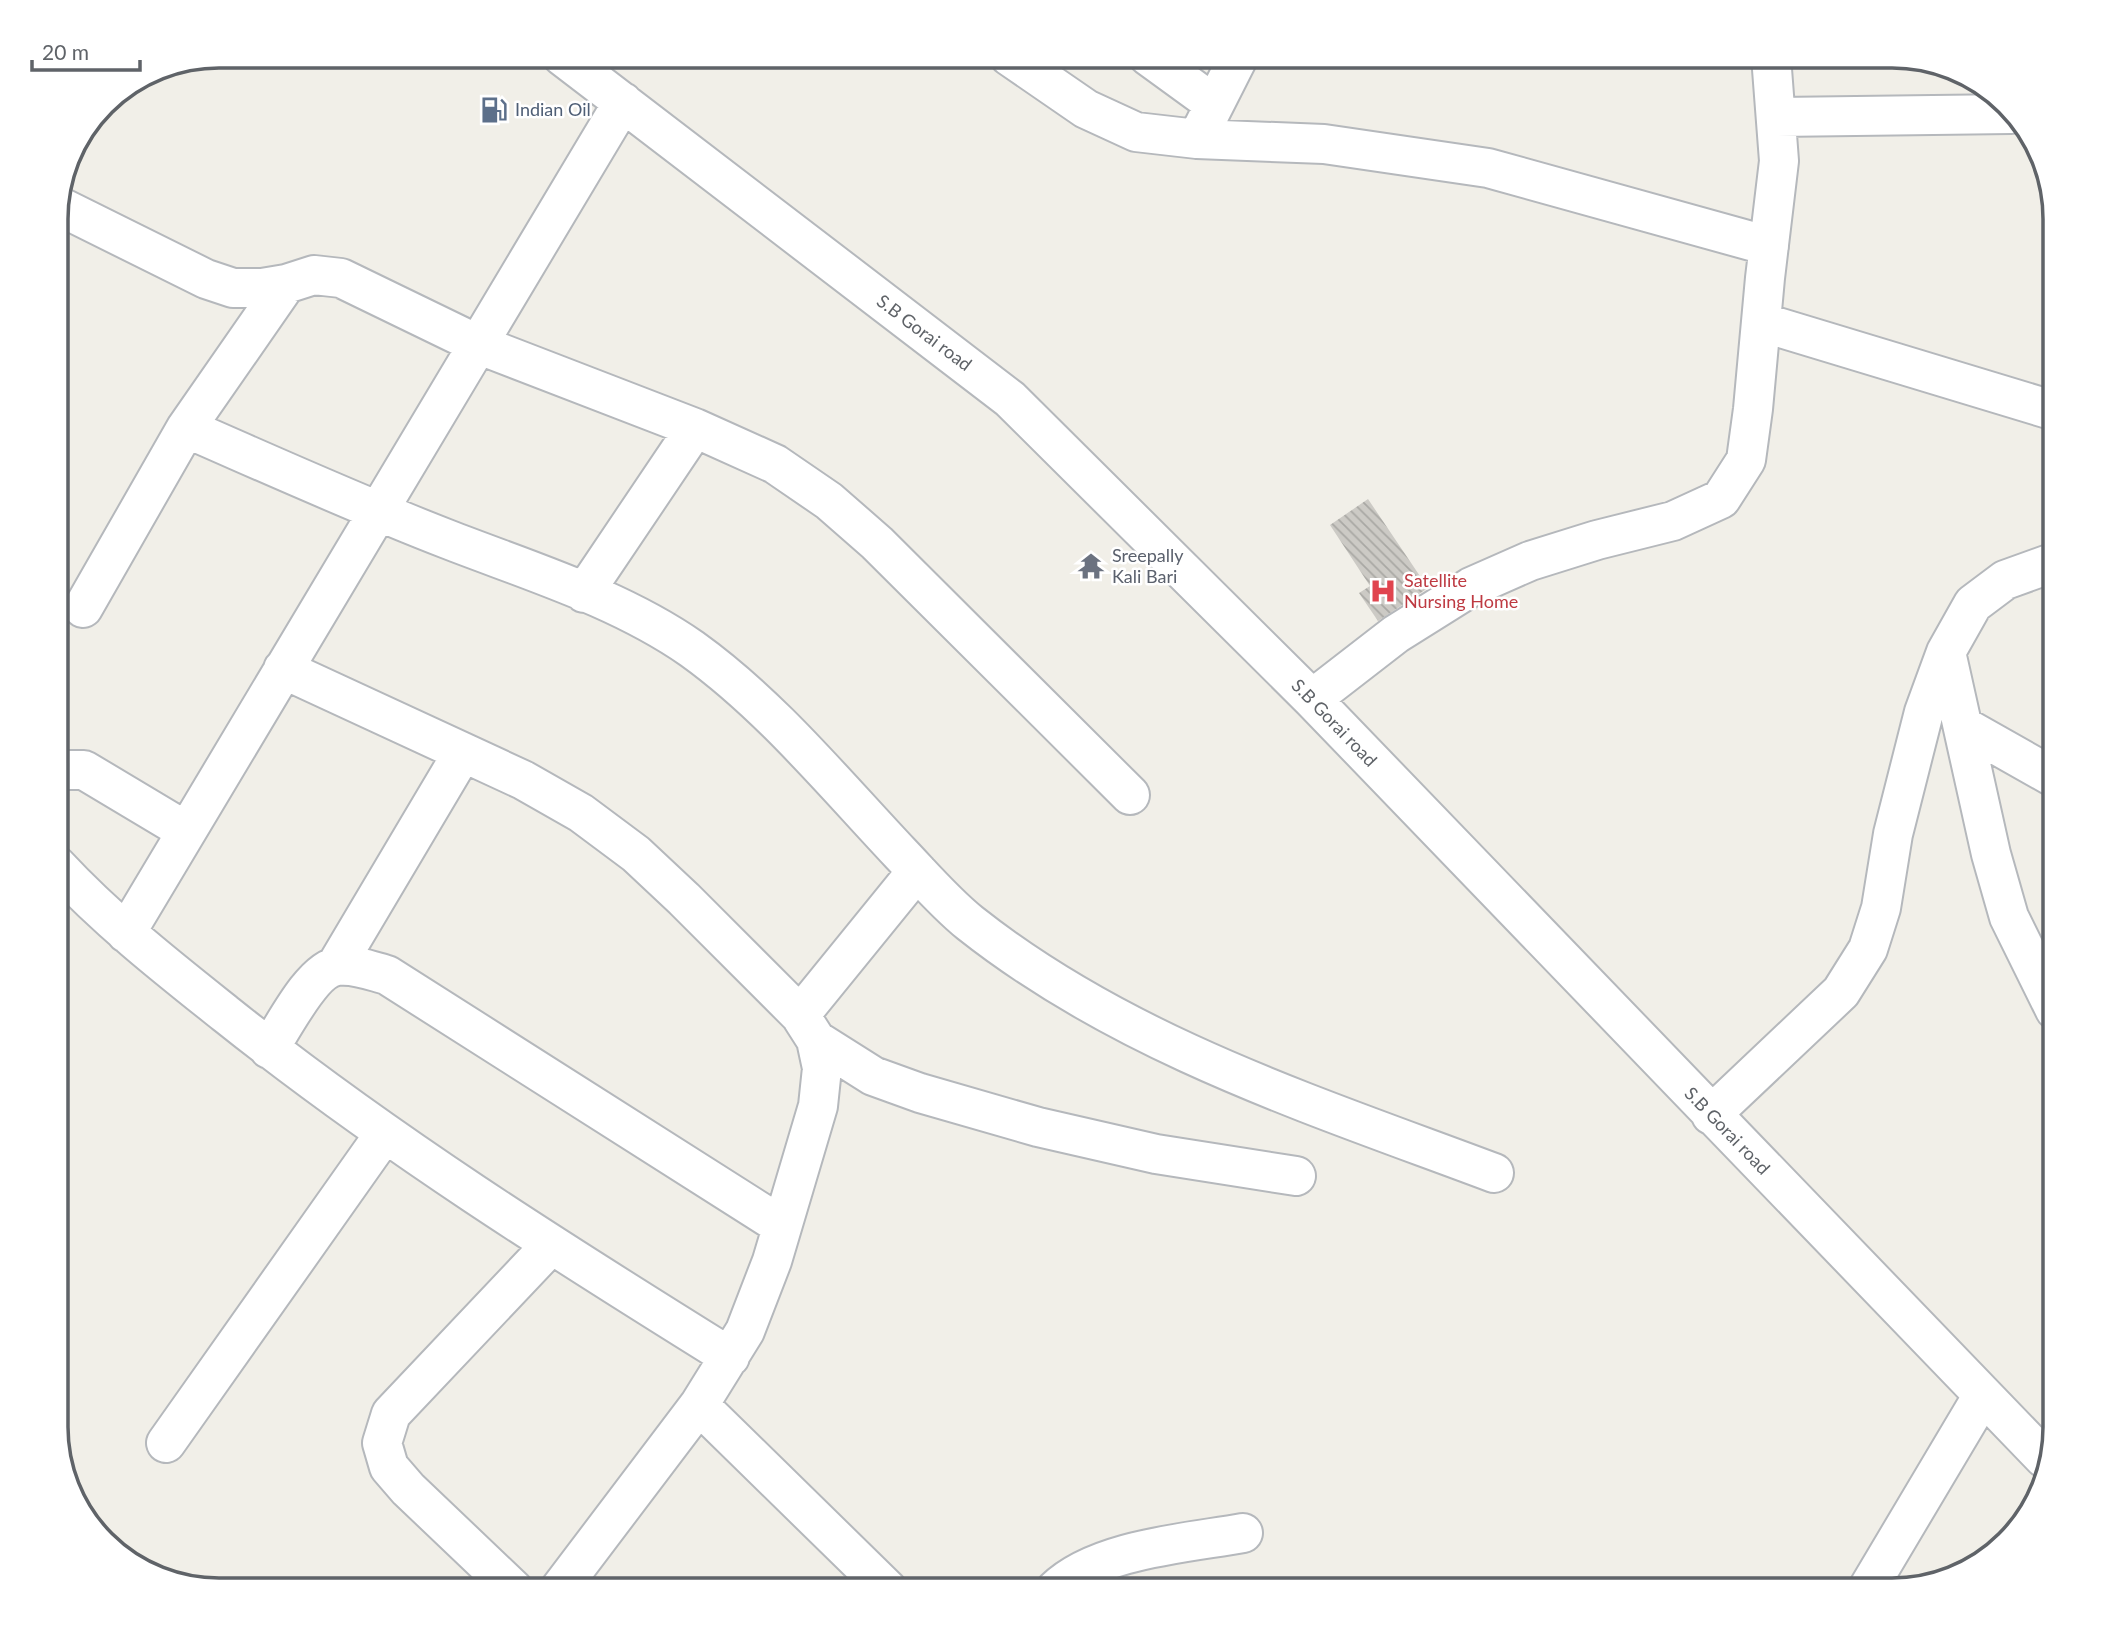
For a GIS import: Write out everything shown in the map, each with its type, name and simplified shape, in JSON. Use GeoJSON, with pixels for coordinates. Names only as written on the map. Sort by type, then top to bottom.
{"type":"FeatureCollection","features":[{"type":"Feature","properties":{"kind":"street"},"geometry":{"type":"LineString","coordinates":[[1165,68],[1214,104]]}},
{"type":"Feature","properties":{"kind":"street"},"geometry":{"type":"LineString","coordinates":[[1197,139],[1233,68]]}},
{"type":"Feature","properties":{"kind":"street"},"geometry":{"type":"LineString","coordinates":[[1312,699],[1396,634],[1471,587],[1530,561],[1673,521],[1721,499],[1746,460],[1779,161],[1772,68]]}},
{"type":"Feature","properties":{"kind":"street","name":"S.B Gorai road"},"geometry":{"type":"LineString","coordinates":[[579,69],[1010,399],[1312,699],[2040,1453]]}},
{"type":"Feature","properties":{"kind":"street"},"geometry":{"type":"LineString","coordinates":[[1027,69],[1086,109],[1136,132],[1197,139],[1324,144],[1488,168],[1769,246]]}},
{"type":"Feature","properties":{"kind":"street"},"geometry":{"type":"LineString","coordinates":[[125,933],[622,102]]}},
{"type":"Feature","properties":{"kind":"street"},"geometry":{"type":"LineString","coordinates":[[1776,117],[2001,114]]}},
{"type":"Feature","properties":{"kind":"street"},"geometry":{"type":"LineString","coordinates":[[69,211],[206,279],[233,288],[262,288],[314,275],[341,278],[477,344],[695,428],[775,464],[829,501],[877,543],[1130,795]]}},
{"type":"Feature","properties":{"kind":"street"},"geometry":{"type":"LineString","coordinates":[[83,608],[186,428],[286,284]]}},
{"type":"Feature","properties":{"kind":"street"},"geometry":{"type":"LineString","coordinates":[[1761,322],[2043,407]]}},
{"type":"Feature","properties":{"kind":"street"},"geometry":{"type":"LineString","coordinates":[[186,428],[376,511],[584,593],[646,621],[691,648],[775,720],[968,922],[1067,990],[1151,1037],[1257,1084],[1494,1173]]}},
{"type":"Feature","properties":{"kind":"street"},"geometry":{"type":"LineString","coordinates":[[584,593],[695,428]]}},
{"type":"Feature","properties":{"kind":"street"},"geometry":{"type":"LineString","coordinates":[[1711,1115],[1841,992],[1868,949],[1881,908],[1893,834],[1924,712],[1946,652],[1973,604],[2005,580],[2043,566]]}},
{"type":"Feature","properties":{"kind":"street"},"geometry":{"type":"LineString","coordinates":[[1946,652],[2009,918],[2043,986]]}},
{"type":"Feature","properties":{"kind":"street"},"geometry":{"type":"LineString","coordinates":[[283,669],[523,780],[581,813],[636,854],[808,1028],[873,1076],[920,1093],[1038,1127],[1156,1154],[1296,1176]]}},
{"type":"Feature","properties":{"kind":"street"},"geometry":{"type":"LineString","coordinates":[[1963,726],[2043,771]]}},
{"type":"Feature","properties":{"kind":"street"},"geometry":{"type":"LineString","coordinates":[[270,1049],[314,980],[336,966],[463,752]]}},
{"type":"Feature","properties":{"kind":"street"},"geometry":{"type":"LineString","coordinates":[[69,770],[84,770],[186,831]]}},
{"type":"Feature","properties":{"kind":"street"},"geometry":{"type":"LineString","coordinates":[[808,1028],[917,871]]}},
{"type":"Feature","properties":{"kind":"street"},"geometry":{"type":"LineString","coordinates":[[69,878],[125,933],[270,1049],[385,1133],[551,1245],[730,1357]]}},
{"type":"Feature","properties":{"kind":"street"},"geometry":{"type":"LineString","coordinates":[[336,966],[360,967],[387,975],[782,1226]]}},
{"type":"Feature","properties":{"kind":"street"},"geometry":{"type":"LineString","coordinates":[[568,1578],[699,1405],[745,1331],[758,1300],[818,1106],[822,1068],[808,1028]]}},
{"type":"Feature","properties":{"kind":"street"},"geometry":{"type":"LineString","coordinates":[[166,1443],[385,1133]]}},
{"type":"Feature","properties":{"kind":"street"},"geometry":{"type":"LineString","coordinates":[[502,1578],[395,1474],[389,1467],[382,1443],[391,1414],[551,1245]]}},
{"type":"Feature","properties":{"kind":"street"},"geometry":{"type":"LineString","coordinates":[[1874,1578],[1983,1395]]}},
{"type":"Feature","properties":{"kind":"street"},"geometry":{"type":"LineString","coordinates":[[699,1405],[876,1578]]}},
{"type":"Feature","properties":{"kind":"street"},"geometry":{"type":"LineString","coordinates":[[1072,1578],[1089,1566],[1140,1552],[1243,1533]]}},
{"type":"Feature","properties":{"kind":"building"},"geometry":{"type":"Polygon","coordinates":[[[1368,499],[1428,588],[1378,621],[1359,593],[1370,586],[1330,525],[1368,499]]]}},
{"type":"Feature","properties":{"kind":"place","name":"Indian Oil"},"geometry":{"type":"Point","coordinates":[494,110]}},
{"type":"Feature","properties":{"kind":"place","name":"Sreepally Kali Bari"},"geometry":{"type":"Point","coordinates":[1091,566]}},
{"type":"Feature","properties":{"kind":"place","name":"Satellite Nursing Home"},"geometry":{"type":"Point","coordinates":[1383,591]}}]}
